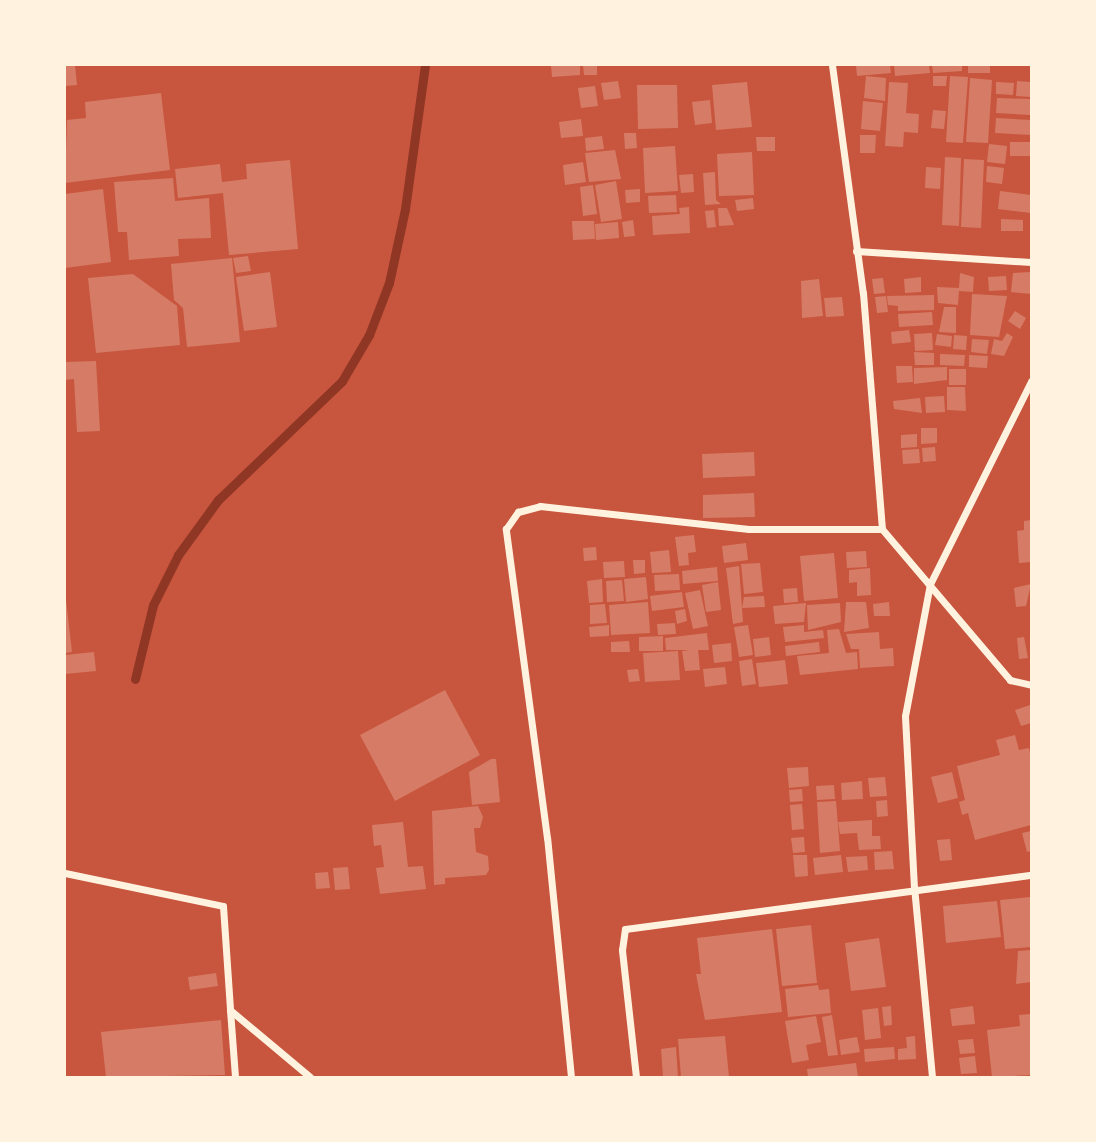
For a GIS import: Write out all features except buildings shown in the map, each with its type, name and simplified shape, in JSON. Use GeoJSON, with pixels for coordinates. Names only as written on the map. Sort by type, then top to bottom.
{"type":"FeatureCollection","features":[{"type":"Feature","properties":{"kind":"street"},"geometry":{"type":"LineString","coordinates":[[832,65],[856,251],[882,529],[1010,680],[1031,685]]}},
{"type":"Feature","properties":{"kind":"street"},"geometry":{"type":"LineString","coordinates":[[856,251],[1031,262]]}},
{"type":"Feature","properties":{"kind":"street"},"geometry":{"type":"LineString","coordinates":[[932,1077],[914,888],[905,716],[930,584],[1031,381]]}},
{"type":"Feature","properties":{"kind":"street"},"geometry":{"type":"LineString","coordinates":[[571,1077],[547,838],[506,529],[518,512],[540,506],[749,529],[882,529]]}},
{"type":"Feature","properties":{"kind":"street"},"geometry":{"type":"LineString","coordinates":[[65,873],[223,906],[235,1077]]}},
{"type":"Feature","properties":{"kind":"street"},"geometry":{"type":"LineString","coordinates":[[636,1077],[622,950],[625,929],[914,888],[1031,875]]}},
{"type":"Feature","properties":{"kind":"street"},"geometry":{"type":"LineString","coordinates":[[230,1010],[310,1077]]}},
{"type":"Feature","properties":{"kind":"waterway"},"geometry":{"type":"LineString","coordinates":[[135,679],[153,605],[178,555],[218,500],[342,381],[369,335],[389,283],[405,209],[425,65]]}}]}
